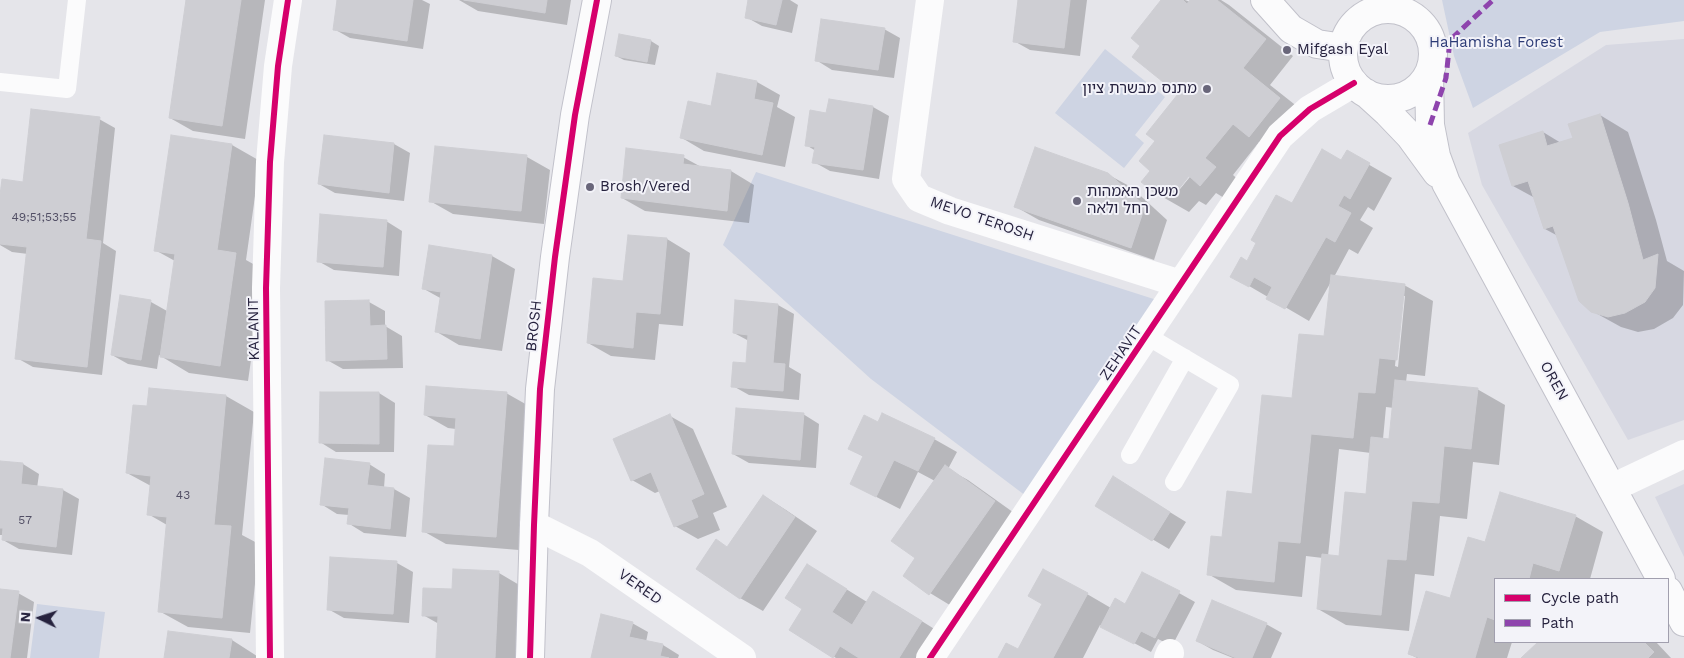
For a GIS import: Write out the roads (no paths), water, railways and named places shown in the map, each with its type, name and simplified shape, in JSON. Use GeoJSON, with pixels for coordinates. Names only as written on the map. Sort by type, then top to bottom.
{"type":"FeatureCollection","features":[{"type":"Feature","properties":{"kind":"street","name":"KALANIT"},"geometry":{"type":"LineString","coordinates":[[270,658],[266,288],[270,162],[278,66],[288,0]]}},
{"type":"Feature","properties":{"kind":"street","name":"BROSH"},"geometry":{"type":"LineString","coordinates":[[530,658],[540,389],[555,257],[575,115],[597,0]]}},
{"type":"Feature","properties":{"kind":"street","name":"MEVO TEROSH"},"geometry":{"type":"LineString","coordinates":[[930,0],[906,179],[919,198],[950,210],[1181,284]]}},
{"type":"Feature","properties":{"kind":"street"},"geometry":{"type":"LineString","coordinates":[[1265,0],[1292,28],[1317,44],[1344,48]]}},
{"type":"Feature","properties":{"kind":"street"},"geometry":{"type":"LineString","coordinates":[[1383,9],[1397,10],[1410,14],[1416,11],[1429,34],[1433,47],[1433,61],[1429,74],[1420,86],[1409,95],[1394,99],[1380,98],[1360,88],[1346,67],[1344,48],[1351,29],[1363,10],[1370,13],[1383,9]]}},
{"type":"Feature","properties":{"kind":"street","name":"OREN"},"geometry":{"type":"LineString","coordinates":[[1429,74],[1430,125],[1436,156],[1446,184]]}},
{"type":"Feature","properties":{"kind":"street","name":"ZEHAVIT"},"geometry":{"type":"LineString","coordinates":[[930,658],[1280,136],[1310,108],[1360,88]]}},
{"type":"Feature","properties":{"kind":"street","name":"OREN"},"geometry":{"type":"LineString","coordinates":[[1360,88],[1410,136],[1446,184],[1660,578]]}},
{"type":"Feature","properties":{"kind":"street"},"geometry":{"type":"LineString","coordinates":[[1612,488],[1684,454]]}},
{"type":"Feature","properties":{"kind":"street","name":"VERED"},"geometry":{"type":"LineString","coordinates":[[534,525],[590,553],[742,658]]}},
{"type":"Feature","properties":{"kind":"street"},"geometry":{"type":"LineString","coordinates":[[1669,593],[1684,622]]}},
{"type":"Feature","properties":{"kind":"lane"},"geometry":{"type":"LineString","coordinates":[[0,82],[67,89],[77,0]]}},
{"type":"Feature","properties":{"kind":"lane"},"geometry":{"type":"LineString","coordinates":[[1147,336],[1230,385],[1174,482]]}},
{"type":"Feature","properties":{"kind":"lane"},"geometry":{"type":"LineString","coordinates":[[1130,454],[1185,358]]}},
{"type":"Feature","properties":{"kind":"place","name":"Mifgash Eyal"},"geometry":{"type":"Point","coordinates":[1287,50]}},
{"type":"Feature","properties":{"kind":"place","name":"מתנס מבשרת ציון"},"geometry":{"type":"Point","coordinates":[1207,89]}},
{"type":"Feature","properties":{"kind":"place","name":"Brosh/Vered"},"geometry":{"type":"Point","coordinates":[590,187]}},
{"type":"Feature","properties":{"kind":"place","name":"משכן האמהות רחל ולאה"},"geometry":{"type":"Point","coordinates":[1077,201]}},
{"type":"Feature","properties":{"kind":"park label","name":"HaHamisha Forest"},"geometry":{"type":"Point","coordinates":[1496,43]}}]}
